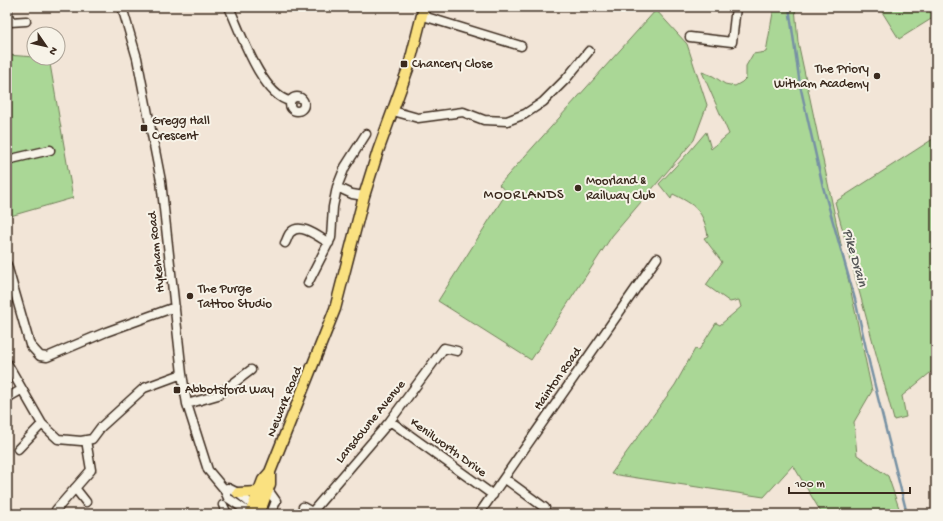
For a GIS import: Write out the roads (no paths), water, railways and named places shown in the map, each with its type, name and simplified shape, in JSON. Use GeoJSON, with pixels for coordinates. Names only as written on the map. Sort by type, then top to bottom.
{"type":"FeatureCollection","features":[{"type":"Feature","properties":{"kind":"main road","name":"Newark Road"},"geometry":{"type":"LineString","coordinates":[[254,512],[261,491],[270,484],[270,472],[323,341],[334,309],[364,196],[409,66],[423,11]]}},
{"type":"Feature","properties":{"kind":"main road"},"geometry":{"type":"LineString","coordinates":[[238,493],[261,491]]}},
{"type":"Feature","properties":{"kind":"street","name":"Hykeham Road"},"geometry":{"type":"LineString","coordinates":[[122,7],[137,58],[161,181],[182,374],[187,404],[208,470],[224,489],[228,498],[254,512]]}},
{"type":"Feature","properties":{"kind":"street"},"geometry":{"type":"LineString","coordinates":[[229,7],[258,71],[279,96],[290,100]]}},
{"type":"Feature","properties":{"kind":"street"},"geometry":{"type":"LineString","coordinates":[[690,37],[732,42],[736,7]]}},
{"type":"Feature","properties":{"kind":"street"},"geometry":{"type":"LineString","coordinates":[[7,10],[9,22],[26,21]]}},
{"type":"Feature","properties":{"kind":"street"},"geometry":{"type":"LineString","coordinates":[[423,11],[521,46]]}},
{"type":"Feature","properties":{"kind":"street"},"geometry":{"type":"LineString","coordinates":[[393,111],[418,118],[463,112],[484,120],[507,121],[525,114],[543,102],[566,79],[589,51]]}},
{"type":"Feature","properties":{"kind":"street"},"geometry":{"type":"LineString","coordinates":[[308,283],[329,243],[333,230],[333,207],[337,187],[345,167],[366,134]]}},
{"type":"Feature","properties":{"kind":"street"},"geometry":{"type":"LineString","coordinates":[[7,160],[50,150]]}},
{"type":"Feature","properties":{"kind":"street"},"geometry":{"type":"LineString","coordinates":[[337,187],[352,194],[364,196]]}},
{"type":"Feature","properties":{"kind":"street"},"geometry":{"type":"LineString","coordinates":[[285,243],[291,231],[298,228],[304,229],[329,243]]}},
{"type":"Feature","properties":{"kind":"street","name":"Hainton Road"},"geometry":{"type":"LineString","coordinates":[[478,514],[493,495],[657,258]]}},
{"type":"Feature","properties":{"kind":"street"},"geometry":{"type":"LineString","coordinates":[[7,265],[30,345],[40,356],[47,357],[106,332],[175,307]]}},
{"type":"Feature","properties":{"kind":"street","name":"Lansdowne Avenue"},"geometry":{"type":"LineString","coordinates":[[303,507],[312,513],[390,421],[444,348],[457,350]]}},
{"type":"Feature","properties":{"kind":"street"},"geometry":{"type":"LineString","coordinates":[[7,363],[21,390],[42,424],[58,439],[81,441],[92,439],[101,427],[144,388],[182,374]]}},
{"type":"Feature","properties":{"kind":"street"},"geometry":{"type":"LineString","coordinates":[[187,404],[218,395],[251,370]]}},
{"type":"Feature","properties":{"kind":"street"},"geometry":{"type":"LineString","coordinates":[[7,398],[21,390]]}},
{"type":"Feature","properties":{"kind":"street","name":"Kenilworth Drive"},"geometry":{"type":"LineString","coordinates":[[390,421],[493,495]]}},
{"type":"Feature","properties":{"kind":"street"},"geometry":{"type":"LineString","coordinates":[[18,449],[42,424]]}},
{"type":"Feature","properties":{"kind":"street"},"geometry":{"type":"LineString","coordinates":[[56,510],[91,470],[86,440]]}},
{"type":"Feature","properties":{"kind":"street"},"geometry":{"type":"LineString","coordinates":[[504,478],[545,508],[543,514]]}},
{"type":"Feature","properties":{"kind":"street"},"geometry":{"type":"LineString","coordinates":[[75,488],[86,502]]}},
{"type":"Feature","properties":{"kind":"street"},"geometry":{"type":"LineString","coordinates":[[224,489],[228,488],[238,493],[254,512]]}},
{"type":"Feature","properties":{"kind":"street"},"geometry":{"type":"LineString","coordinates":[[261,491],[271,494],[276,501],[271,514]]}},
{"type":"Feature","properties":{"kind":"street"},"geometry":{"type":"LineString","coordinates":[[223,505],[227,514]]}},
{"type":"Feature","properties":{"kind":"waterway","name":"Pike Drain"},"geometry":{"type":"LineString","coordinates":[[789,7],[800,85],[823,187],[855,299],[907,514]]}},
{"type":"Feature","properties":{"kind":"place","name":"Chancery Close"},"geometry":{"type":"Point","coordinates":[404,64]}},
{"type":"Feature","properties":{"kind":"place","name":"The Priory Witham Academy"},"geometry":{"type":"Point","coordinates":[877,76]}},
{"type":"Feature","properties":{"kind":"place","name":"Gregg Hall Crescent"},"geometry":{"type":"Point","coordinates":[144,128]}},
{"type":"Feature","properties":{"kind":"place","name":"Moorland & Railway Club"},"geometry":{"type":"Point","coordinates":[578,188]}},
{"type":"Feature","properties":{"kind":"place","name":"The Purge Tattoo Studio"},"geometry":{"type":"Point","coordinates":[190,296]}},
{"type":"Feature","properties":{"kind":"place","name":"Abbotsford Way"},"geometry":{"type":"Point","coordinates":[177,390]}},
{"type":"Feature","properties":{"kind":"district","name":"MOORLANDS"},"geometry":{"type":"Point","coordinates":[524,195]}}]}
